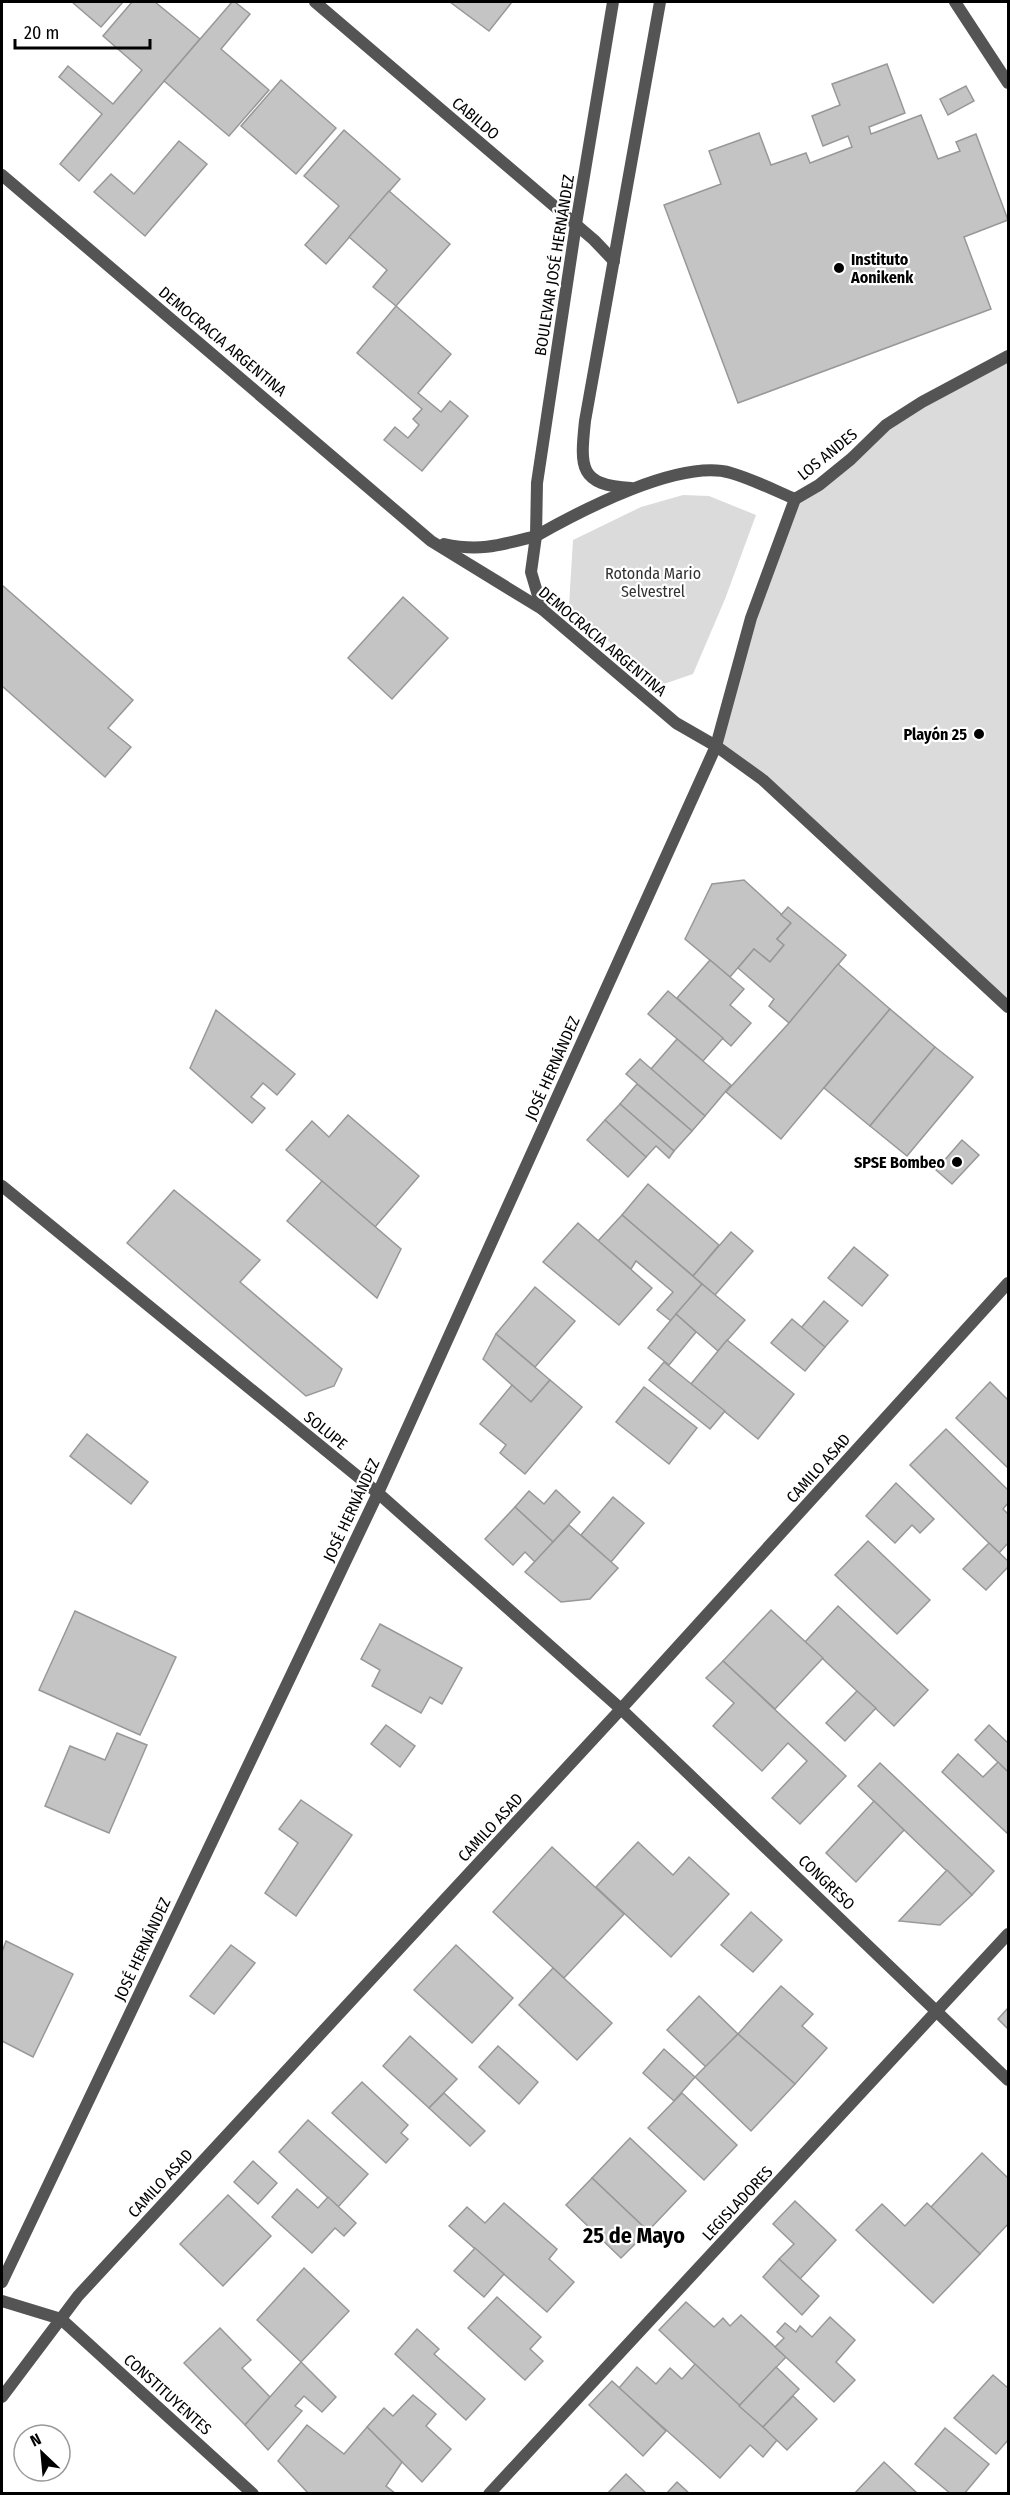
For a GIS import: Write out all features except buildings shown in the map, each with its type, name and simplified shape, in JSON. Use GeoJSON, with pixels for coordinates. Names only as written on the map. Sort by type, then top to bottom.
{"type":"FeatureCollection","features":[{"type":"Feature","properties":{"kind":"street","name":"CABILDO"},"geometry":{"type":"LineString","coordinates":[[315,2],[576,224],[614,261]]}},
{"type":"Feature","properties":{"kind":"street","name":"BOULEVAR JOSÉ HERNÁNDEZ"},"geometry":{"type":"LineString","coordinates":[[543,609],[531,572],[536,536],[537,483],[576,224],[613,2]]}},
{"type":"Feature","properties":{"kind":"street"},"geometry":{"type":"LineString","coordinates":[[632,488],[611,487],[595,482],[585,470],[582,448],[660,2]]}},
{"type":"Feature","properties":{"kind":"street"},"geometry":{"type":"LineString","coordinates":[[955,2],[1008,83]]}},
{"type":"Feature","properties":{"kind":"street","name":"DEMOCRACIA ARGENTINA"},"geometry":{"type":"LineString","coordinates":[[2,175],[431,541],[543,609],[676,723],[716,747],[763,780],[1008,1007]]}},
{"type":"Feature","properties":{"kind":"street","name":"LOS ANDES"},"geometry":{"type":"LineString","coordinates":[[716,747],[751,618],[795,499],[819,485],[851,459],[885,426],[922,402],[1008,356]]}},
{"type":"Feature","properties":{"kind":"street"},"geometry":{"type":"LineString","coordinates":[[431,541],[466,549],[493,547],[536,536],[567,518],[632,488],[691,472],[729,472],[795,499]]}},
{"type":"Feature","properties":{"kind":"street","name":"JOSÉ HERNÁNDEZ"},"geometry":{"type":"LineString","coordinates":[[2,2282],[378,1493],[716,747]]}},
{"type":"Feature","properties":{"kind":"street","name":"SOLUPE"},"geometry":{"type":"LineString","coordinates":[[2,1186],[378,1493],[621,1709]]}},
{"type":"Feature","properties":{"kind":"street","name":"CAMILO ASAD"},"geometry":{"type":"LineString","coordinates":[[2,2397],[78,2295],[621,1709],[1008,1283]]}},
{"type":"Feature","properties":{"kind":"street","name":"CONGRESO"},"geometry":{"type":"LineString","coordinates":[[621,1709],[1008,2080]]}},
{"type":"Feature","properties":{"kind":"street","name":"LEGISLADORES"},"geometry":{"type":"LineString","coordinates":[[489,2493],[939,2012],[1008,1934]]}},
{"type":"Feature","properties":{"kind":"street"},"geometry":{"type":"LineString","coordinates":[[2,2301],[61,2319]]}},
{"type":"Feature","properties":{"kind":"street","name":"CONSTITUYENTES"},"geometry":{"type":"LineString","coordinates":[[61,2319],[253,2493]]}},
{"type":"Feature","properties":{"kind":"green space"},"geometry":{"type":"Polygon","coordinates":[[[1008,358],[1008,1007],[763,780],[716,746],[795,499],[886,425],[1008,358]]]}},
{"type":"Feature","properties":{"kind":"green space","name":"Rotonda Mario Selvestrel"},"geometry":{"type":"Polygon","coordinates":[[[683,495],[709,496],[756,515],[725,599],[693,674],[658,686],[569,606],[573,540],[641,507],[683,495]]]}},
{"type":"Feature","properties":{"kind":"place","name":"Instituto Aonikenk"},"geometry":{"type":"Point","coordinates":[839,268]}},
{"type":"Feature","properties":{"kind":"place","name":"Playón 25"},"geometry":{"type":"Point","coordinates":[979,734]}},
{"type":"Feature","properties":{"kind":"place","name":"SPSE Bombeo"},"geometry":{"type":"Point","coordinates":[957,1162]}},
{"type":"Feature","properties":{"kind":"district","name":"25 de Mayo"},"geometry":{"type":"Point","coordinates":[634,2235]}}]}
